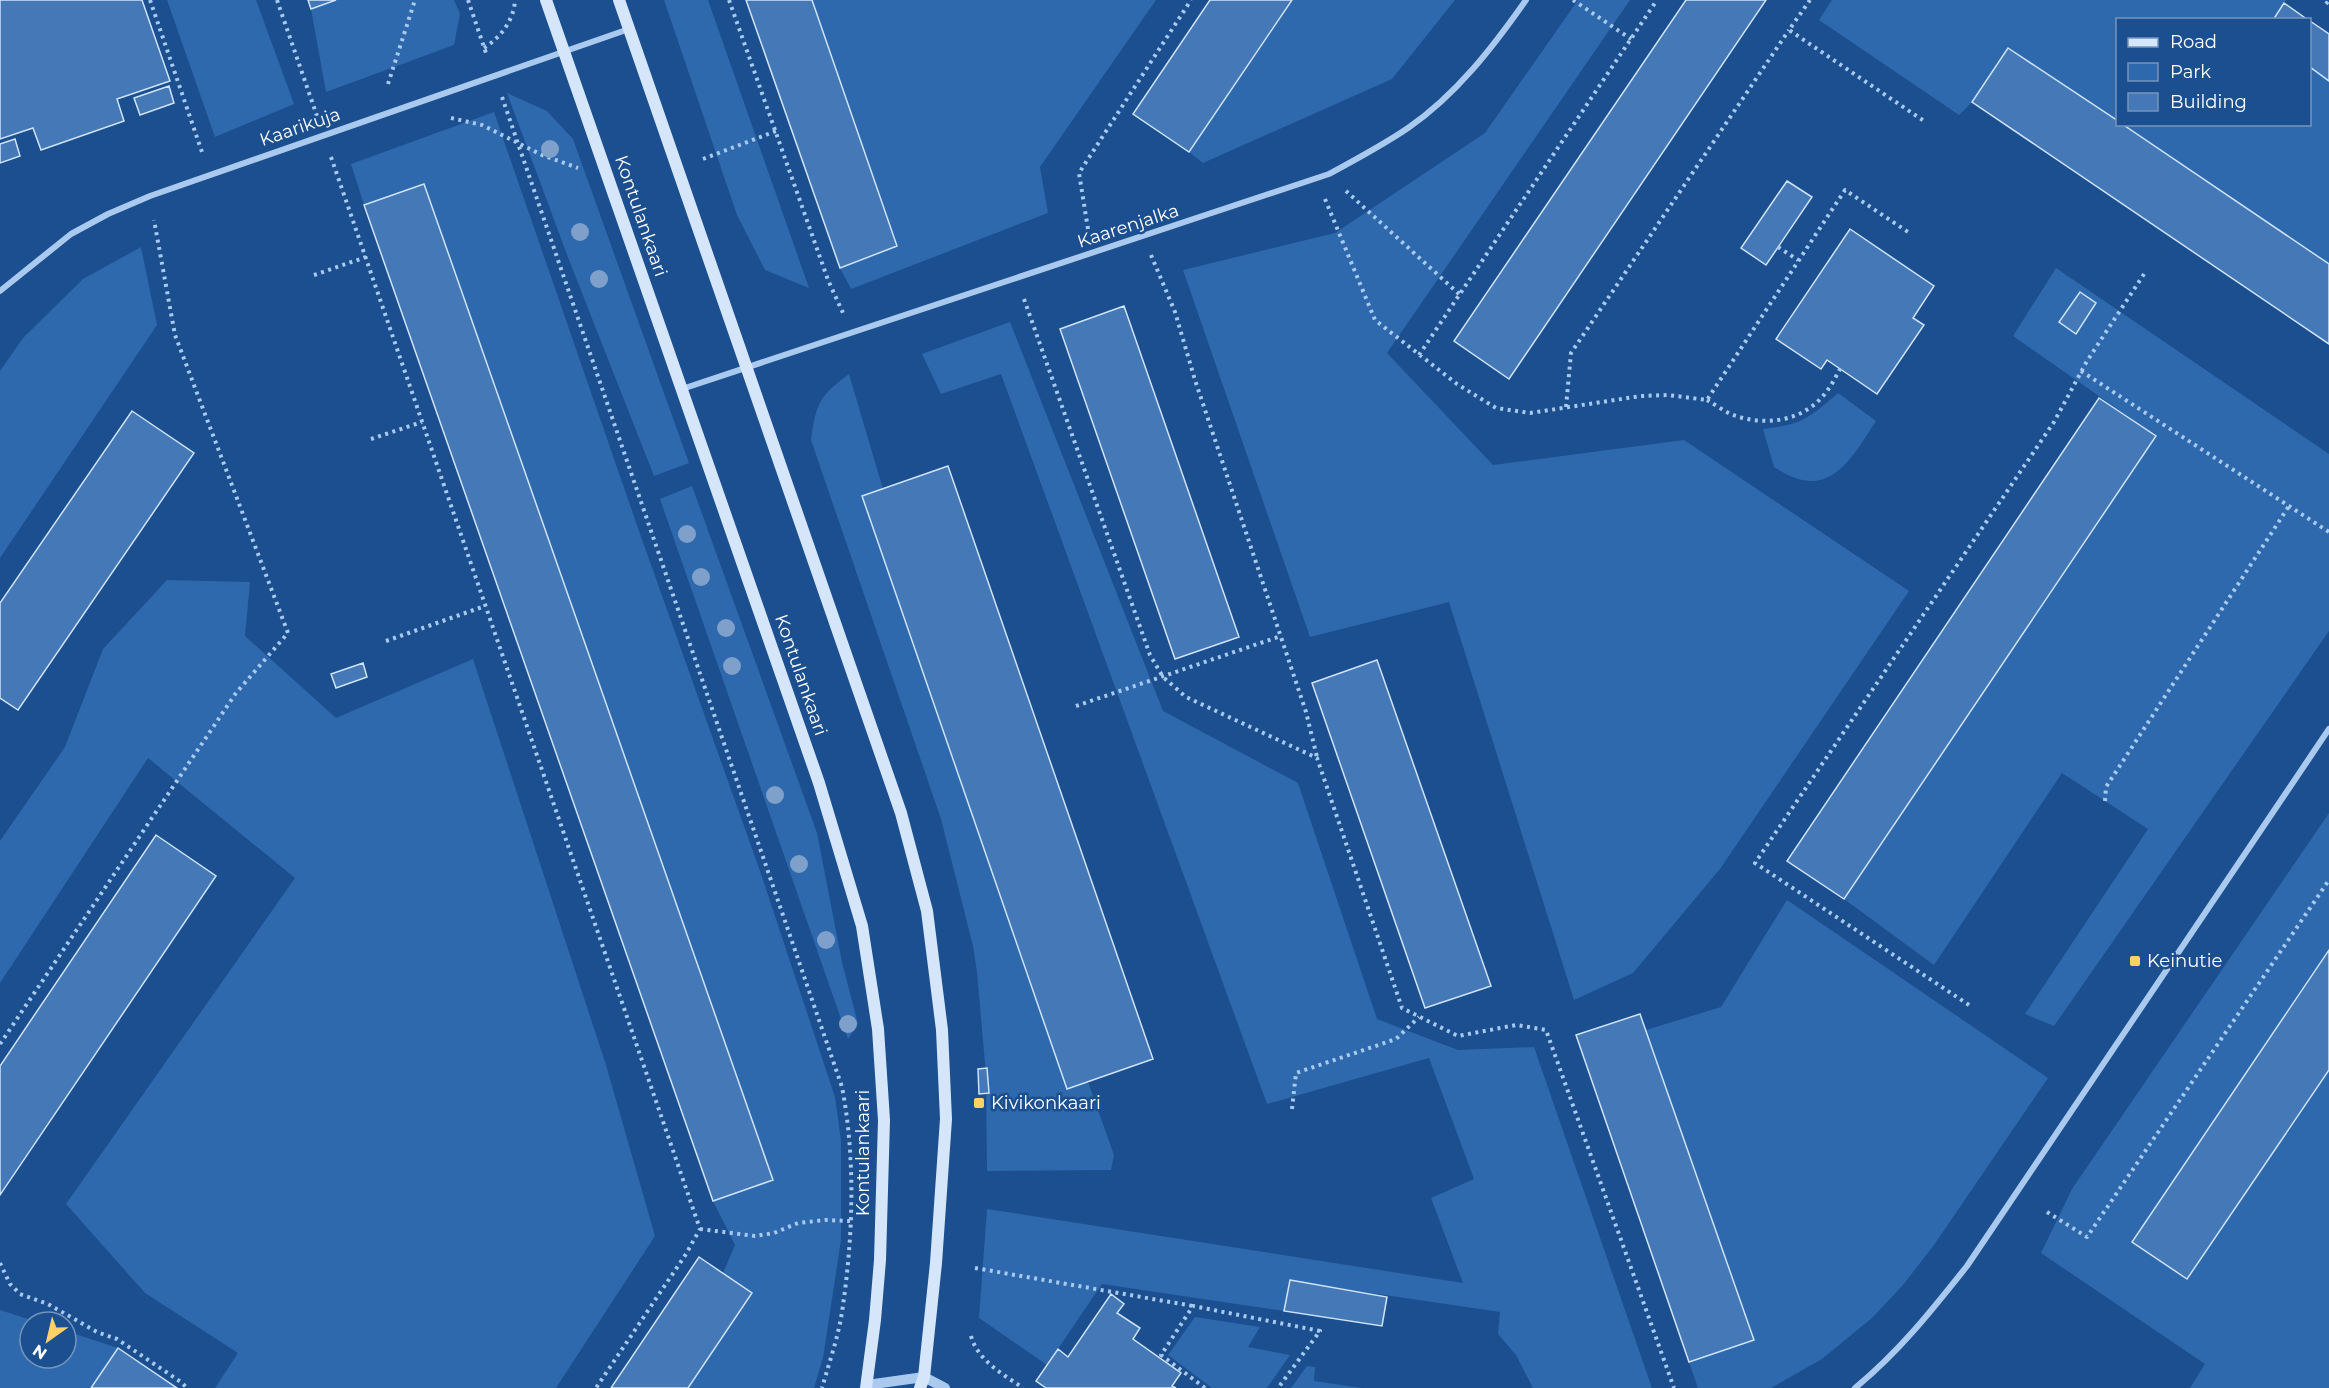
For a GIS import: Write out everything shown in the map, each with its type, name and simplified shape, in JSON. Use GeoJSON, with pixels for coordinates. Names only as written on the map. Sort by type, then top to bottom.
{"type":"FeatureCollection","features":[{"type":"Feature","properties":{"kind":"main road","name":"Kontulankaari"},"geometry":{"type":"LineString","coordinates":[[546,0],[819,783],[862,926],[878,1029],[884,1120],[880,1260],[867,1387]]}},
{"type":"Feature","properties":{"kind":"main road"},"geometry":{"type":"LineString","coordinates":[[619,0],[901,813],[927,911],[942,1030],[946,1119],[936,1263],[922,1382]]}},
{"type":"Feature","properties":{"kind":"street","name":"Kaarenjalka"},"geometry":{"type":"LineString","coordinates":[[682,389],[1329,174],[1409,127],[1454,89],[1499,39],[1526,0]]}},
{"type":"Feature","properties":{"kind":"street","name":"Kaarikuja"},"geometry":{"type":"LineString","coordinates":[[0,291],[70,234],[150,196],[629,29]]}},
{"type":"Feature","properties":{"kind":"street"},"geometry":{"type":"LineString","coordinates":[[1855,1388],[1890,1358],[1915,1332],[1967,1266],[2329,729]]}},
{"type":"Feature","properties":{"kind":"street"},"geometry":{"type":"LineString","coordinates":[[867,1387],[922,1382],[945,1388]]}},
{"type":"Feature","properties":{"kind":"path"},"geometry":{"type":"LineString","coordinates":[[150,0],[209,175]]}},
{"type":"Feature","properties":{"kind":"path"},"geometry":{"type":"LineString","coordinates":[[277,0],[700,1229],[686,1254],[596,1388]]}},
{"type":"Feature","properties":{"kind":"path"},"geometry":{"type":"LineString","coordinates":[[388,84],[415,0]]}},
{"type":"Feature","properties":{"kind":"path"},"geometry":{"type":"LineString","coordinates":[[468,0],[484,48],[505,30],[515,0]]}},
{"type":"Feature","properties":{"kind":"path"},"geometry":{"type":"LineString","coordinates":[[729,0],[828,280],[851,333]]}},
{"type":"Feature","properties":{"kind":"path"},"geometry":{"type":"LineString","coordinates":[[1092,254],[1079,174],[1191,0]]}},
{"type":"Feature","properties":{"kind":"path"},"geometry":{"type":"LineString","coordinates":[[1573,0],[1631,39]]}},
{"type":"Feature","properties":{"kind":"path"},"geometry":{"type":"LineString","coordinates":[[1419,355],[1657,0]]}},
{"type":"Feature","properties":{"kind":"path"},"geometry":{"type":"LineString","coordinates":[[1566,407],[1571,352],[1810,0]]}},
{"type":"Feature","properties":{"kind":"path"},"geometry":{"type":"LineString","coordinates":[[1789,30],[1924,121]]}},
{"type":"Feature","properties":{"kind":"path"},"geometry":{"type":"LineString","coordinates":[[503,101],[842,1088],[849,1123],[851,1168],[849,1251],[842,1314],[822,1388]]}},
{"type":"Feature","properties":{"kind":"path"},"geometry":{"type":"LineString","coordinates":[[451,118],[482,125],[542,155],[578,168],[612,188]]}},
{"type":"Feature","properties":{"kind":"path"},"geometry":{"type":"LineString","coordinates":[[703,159],[776,131]]}},
{"type":"Feature","properties":{"kind":"path"},"geometry":{"type":"LineString","coordinates":[[1329,174],[1459,294]]}},
{"type":"Feature","properties":{"kind":"path"},"geometry":{"type":"LineString","coordinates":[[1318,178],[1375,320],[1456,384],[1496,408],[1530,413],[1641,396],[1668,395],[1707,400],[1735,416],[1763,421],[1789,418],[1809,410],[1824,396],[1840,369]]}},
{"type":"Feature","properties":{"kind":"path"},"geometry":{"type":"LineString","coordinates":[[1707,400],[1845,190],[1908,231]]}},
{"type":"Feature","properties":{"kind":"path"},"geometry":{"type":"LineString","coordinates":[[0,1044],[236,693],[288,633],[175,335],[159,257],[150,196]]}},
{"type":"Feature","properties":{"kind":"path"},"geometry":{"type":"LineString","coordinates":[[1143,237],[1175,312],[1195,380],[1306,712],[1317,758],[1402,1008],[1458,1036],[1516,1025],[1546,1030],[1674,1388]]}},
{"type":"Feature","properties":{"kind":"path"},"geometry":{"type":"LineString","coordinates":[[1778,247],[1798,260]]}},
{"type":"Feature","properties":{"kind":"path"},"geometry":{"type":"LineString","coordinates":[[314,275],[366,257]]}},
{"type":"Feature","properties":{"kind":"path"},"geometry":{"type":"LineString","coordinates":[[1969,1005],[1755,863],[2054,422],[2081,371],[2146,271]]}},
{"type":"Feature","properties":{"kind":"path"},"geometry":{"type":"LineString","coordinates":[[1017,279],[1150,656],[1163,676],[1186,697],[1317,758]]}},
{"type":"Feature","properties":{"kind":"path"},"geometry":{"type":"LineString","coordinates":[[2081,371],[2329,532]]}},
{"type":"Feature","properties":{"kind":"path"},"geometry":{"type":"LineString","coordinates":[[371,439],[422,422]]}},
{"type":"Feature","properties":{"kind":"path"},"geometry":{"type":"LineString","coordinates":[[2105,801],[2106,787],[2289,506]]}},
{"type":"Feature","properties":{"kind":"path"},"geometry":{"type":"LineString","coordinates":[[386,641],[485,606]]}},
{"type":"Feature","properties":{"kind":"path"},"geometry":{"type":"LineString","coordinates":[[1076,706],[1281,636]]}},
{"type":"Feature","properties":{"kind":"path"},"geometry":{"type":"LineString","coordinates":[[2047,1212],[2087,1237],[2329,879]]}},
{"type":"Feature","properties":{"kind":"path"},"geometry":{"type":"LineString","coordinates":[[1292,1109],[1296,1073],[1396,1039],[1419,1017]]}},
{"type":"Feature","properties":{"kind":"path"},"geometry":{"type":"LineString","coordinates":[[700,1229],[755,1236],[774,1233],[798,1223],[825,1220],[850,1221]]}},
{"type":"Feature","properties":{"kind":"path"},"geometry":{"type":"LineString","coordinates":[[0,1263],[10,1284],[20,1294],[48,1304],[97,1332],[117,1339],[187,1388]]}},
{"type":"Feature","properties":{"kind":"path"},"geometry":{"type":"LineString","coordinates":[[975,1268],[1320,1331],[1278,1388]]}},
{"type":"Feature","properties":{"kind":"path"},"geometry":{"type":"LineString","coordinates":[[1193,1306],[1161,1355],[1205,1388]]}},
{"type":"Feature","properties":{"kind":"path"},"geometry":{"type":"LineString","coordinates":[[971,1336],[975,1350],[1016,1386],[1023,1388]]}},
{"type":"Feature","properties":{"kind":"green space"},"geometry":{"type":"Polygon","coordinates":[[[167,0],[256,0],[294,104],[215,137],[167,0]]]}},
{"type":"Feature","properties":{"kind":"green space"},"geometry":{"type":"Polygon","coordinates":[[[336,0],[454,0],[460,14],[454,45],[326,92],[311,9],[336,0]]]}},
{"type":"Feature","properties":{"kind":"green space"},"geometry":{"type":"Polygon","coordinates":[[[664,0],[708,0],[809,288],[765,270],[737,215],[664,0]]]}},
{"type":"Feature","properties":{"kind":"green space"},"geometry":{"type":"Polygon","coordinates":[[[812,0],[1156,0],[1040,167],[1048,213],[851,289],[840,268],[897,245],[812,0]]]}},
{"type":"Feature","properties":{"kind":"green space"},"geometry":{"type":"Polygon","coordinates":[[[1292,0],[1455,0],[1392,79],[1203,163],[1189,152],[1292,0]]]}},
{"type":"Feature","properties":{"kind":"green space"},"geometry":{"type":"Polygon","coordinates":[[[1578,0],[1630,0],[1387,353],[1493,465],[1684,440],[1909,591],[1720,869],[1633,973],[1574,1000],[1449,602],[1310,637],[1183,270],[1335,233],[1485,133],[1578,0]]]}},
{"type":"Feature","properties":{"kind":"green space"},"geometry":{"type":"Polygon","coordinates":[[[1832,0],[2286,0],[2274,18],[2116,18],[2116,120],[2009,48],[1972,102],[1959,115],[1819,20],[1832,0]]]}},
{"type":"Feature","properties":{"kind":"green space"},"geometry":{"type":"Polygon","coordinates":[[[2311,68],[2329,81],[2329,264],[2123,126],[2311,126],[2311,68]]]}},
{"type":"Feature","properties":{"kind":"green space"},"geometry":{"type":"Polygon","coordinates":[[[507,93],[547,111],[573,139],[689,463],[654,476],[569,260],[507,93]]]}},
{"type":"Feature","properties":{"kind":"green space"},"geometry":{"type":"Polygon","coordinates":[[[494,112],[760,871],[835,1097],[841,1140],[841,1240],[823,1358],[814,1388],[688,1388],[752,1293],[723,1273],[735,1245],[713,1201],[772,1180],[424,185],[364,205],[351,164],[494,112]]]}},
{"type":"Feature","properties":{"kind":"green space"},"geometry":{"type":"Polygon","coordinates":[[[141,247],[157,325],[0,558],[0,371],[23,338],[83,279],[141,247]]]}},
{"type":"Feature","properties":{"kind":"green space"},"geometry":{"type":"Polygon","coordinates":[[[2056,268],[2329,454],[2329,631],[2054,1026],[2025,1014],[2148,829],[2062,773],[1934,965],[1844,899],[2156,436],[2013,336],[2056,268]]]}},
{"type":"Feature","properties":{"kind":"green space"},"geometry":{"type":"Polygon","coordinates":[[[1010,322],[1163,711],[1298,783],[1377,1019],[1458,1050],[1534,1047],[1652,1388],[1533,1388],[1516,1355],[1498,1334],[1500,1312],[1290,1281],[1284,1311],[1102,1284],[1047,1365],[979,1318],[987,1209],[1463,1283],[1431,1198],[1474,1179],[1429,1058],[1267,1104],[1001,374],[941,394],[922,354],[1010,322]]]}},
{"type":"Feature","properties":{"kind":"green space"},"geometry":{"type":"Polygon","coordinates":[[[849,374],[883,489],[862,497],[1067,1089],[1088,1082],[1114,1155],[1111,1170],[987,1171],[986,1075],[973,946],[941,819],[811,440],[817,409],[825,395],[849,374]]]}},
{"type":"Feature","properties":{"kind":"green space"},"geometry":{"type":"Polygon","coordinates":[[[1838,393],[1876,421],[1846,464],[1835,473],[1822,479],[1808,481],[1792,477],[1774,467],[1763,429],[1787,425],[1804,419],[1838,393]]]}},
{"type":"Feature","properties":{"kind":"green space"},"geometry":{"type":"Polygon","coordinates":[[[692,486],[817,833],[842,962],[858,1024],[848,1039],[660,499],[692,486]]]}},
{"type":"Feature","properties":{"kind":"green space"},"geometry":{"type":"Polygon","coordinates":[[[167,580],[250,582],[245,636],[336,718],[473,659],[606,1065],[655,1236],[556,1388],[215,1388],[238,1353],[145,1293],[66,1204],[295,878],[148,758],[0,983],[0,841],[65,747],[103,649],[167,580]]]}},
{"type":"Feature","properties":{"kind":"green space"},"geometry":{"type":"Polygon","coordinates":[[[2329,813],[2329,1388],[2190,1388],[2205,1364],[2041,1253],[2072,1189],[2329,813]]]}},
{"type":"Feature","properties":{"kind":"green space"},"geometry":{"type":"Polygon","coordinates":[[[1787,900],[2048,1078],[1934,1245],[1903,1285],[1872,1318],[1822,1359],[1771,1388],[1698,1388],[1689,1362],[1754,1339],[1646,1030],[1721,1007],[1787,900]]]}},
{"type":"Feature","properties":{"kind":"green space"},"geometry":{"type":"Polygon","coordinates":[[[0,1310],[18,1316],[18,1370],[78,1370],[78,1335],[118,1348],[91,1388],[0,1388],[0,1310]]]}},
{"type":"Feature","properties":{"kind":"green space"},"geometry":{"type":"Polygon","coordinates":[[[1195,1317],[1260,1327],[1248,1347],[1290,1355],[1267,1388],[1212,1388],[1168,1355],[1195,1317]]]}},
{"type":"Feature","properties":{"kind":"green space"},"geometry":{"type":"Polygon","coordinates":[[[1307,1366],[1315,1367],[1314,1381],[1362,1388],[1291,1388],[1307,1366]]]}},
{"type":"Feature","properties":{"kind":"building"},"geometry":{"type":"Polygon","coordinates":[[[0,0],[142,0],[170,81],[117,99],[124,121],[41,150],[33,128],[0,139],[0,0]]]}},
{"type":"Feature","properties":{"kind":"building"},"geometry":{"type":"Polygon","coordinates":[[[308,0],[336,0],[311,9],[308,0]]]}},
{"type":"Feature","properties":{"kind":"building"},"geometry":{"type":"Polygon","coordinates":[[[746,0],[812,0],[897,246],[840,268],[746,0]]]}},
{"type":"Feature","properties":{"kind":"building"},"geometry":{"type":"Polygon","coordinates":[[[1210,0],[1292,0],[1189,152],[1133,114],[1210,0]]]}},
{"type":"Feature","properties":{"kind":"building"},"geometry":{"type":"Polygon","coordinates":[[[1686,0],[1766,0],[1509,379],[1454,341],[1686,0]]]}},
{"type":"Feature","properties":{"kind":"building"},"geometry":{"type":"Polygon","coordinates":[[[2284,3],[2305,18],[2274,18],[2284,3]]]}},
{"type":"Feature","properties":{"kind":"building"},"geometry":{"type":"Polygon","coordinates":[[[2311,22],[2329,34],[2329,81],[2311,68],[2311,22]]]}},
{"type":"Feature","properties":{"kind":"building"},"geometry":{"type":"Polygon","coordinates":[[[2008,48],[2116,120],[2116,126],[2125,126],[2329,264],[2329,344],[1972,102],[2008,48]]]}},
{"type":"Feature","properties":{"kind":"building"},"geometry":{"type":"Polygon","coordinates":[[[169,86],[174,103],[140,115],[134,98],[169,86]]]}},
{"type":"Feature","properties":{"kind":"building"},"geometry":{"type":"Polygon","coordinates":[[[15,139],[20,156],[0,163],[0,144],[15,139]]]}},
{"type":"Feature","properties":{"kind":"building"},"geometry":{"type":"Polygon","coordinates":[[[1787,181],[1812,197],[1766,265],[1741,248],[1787,181]]]}},
{"type":"Feature","properties":{"kind":"building"},"geometry":{"type":"Polygon","coordinates":[[[424,184],[773,1180],[713,1201],[364,205],[424,184]]]}},
{"type":"Feature","properties":{"kind":"building"},"geometry":{"type":"Polygon","coordinates":[[[1850,229],[1934,286],[1913,318],[1924,325],[1877,394],[1827,360],[1821,369],[1776,339],[1850,229]]]}},
{"type":"Feature","properties":{"kind":"building"},"geometry":{"type":"Polygon","coordinates":[[[2080,292],[2096,303],[2076,334],[2059,322],[2080,292]]]}},
{"type":"Feature","properties":{"kind":"building"},"geometry":{"type":"Polygon","coordinates":[[[1124,306],[1239,637],[1175,659],[1060,329],[1124,306]]]}},
{"type":"Feature","properties":{"kind":"building"},"geometry":{"type":"Polygon","coordinates":[[[2099,398],[2156,436],[1844,899],[1787,861],[2099,398]]]}},
{"type":"Feature","properties":{"kind":"building"},"geometry":{"type":"Polygon","coordinates":[[[132,411],[194,453],[18,710],[0,698],[0,603],[132,411]]]}},
{"type":"Feature","properties":{"kind":"building"},"geometry":{"type":"Polygon","coordinates":[[[948,466],[1153,1059],[1067,1089],[862,496],[948,466]]]}},
{"type":"Feature","properties":{"kind":"building"},"geometry":{"type":"Polygon","coordinates":[[[1377,660],[1491,986],[1425,1008],[1312,683],[1377,660]]]}},
{"type":"Feature","properties":{"kind":"building"},"geometry":{"type":"Polygon","coordinates":[[[363,663],[367,677],[336,688],[331,674],[363,663]]]}},
{"type":"Feature","properties":{"kind":"building"},"geometry":{"type":"Polygon","coordinates":[[[156,835],[216,876],[0,1195],[0,1066],[156,835]]]}},
{"type":"Feature","properties":{"kind":"building"},"geometry":{"type":"Polygon","coordinates":[[[2329,950],[2329,1070],[2187,1279],[2132,1242],[2329,950]]]}},
{"type":"Feature","properties":{"kind":"building"},"geometry":{"type":"Polygon","coordinates":[[[1640,1014],[1754,1340],[1689,1362],[1576,1035],[1640,1014]]]}},
{"type":"Feature","properties":{"kind":"building"},"geometry":{"type":"Polygon","coordinates":[[[987,1068],[989,1093],[979,1094],[978,1069],[987,1068]]]}},
{"type":"Feature","properties":{"kind":"building"},"geometry":{"type":"Polygon","coordinates":[[[699,1257],[752,1293],[688,1388],[611,1388],[699,1257]]]}},
{"type":"Feature","properties":{"kind":"building"},"geometry":{"type":"Polygon","coordinates":[[[1290,1280],[1387,1297],[1382,1326],[1284,1311],[1290,1280]]]}},
{"type":"Feature","properties":{"kind":"building"},"geometry":{"type":"Polygon","coordinates":[[[1111,1294],[1124,1304],[1117,1313],[1140,1328],[1133,1339],[1181,1373],[1172,1386],[1176,1388],[1046,1388],[1036,1381],[1058,1349],[1068,1357],[1111,1294]]]}},
{"type":"Feature","properties":{"kind":"building"},"geometry":{"type":"Polygon","coordinates":[[[118,1348],[177,1388],[91,1388],[118,1348]]]}},
{"type":"Feature","properties":{"kind":"place","name":"Keinutie"},"geometry":{"type":"Point","coordinates":[2135,961]}},
{"type":"Feature","properties":{"kind":"place","name":"Kivikonkaari"},"geometry":{"type":"Point","coordinates":[979,1103]}}]}
